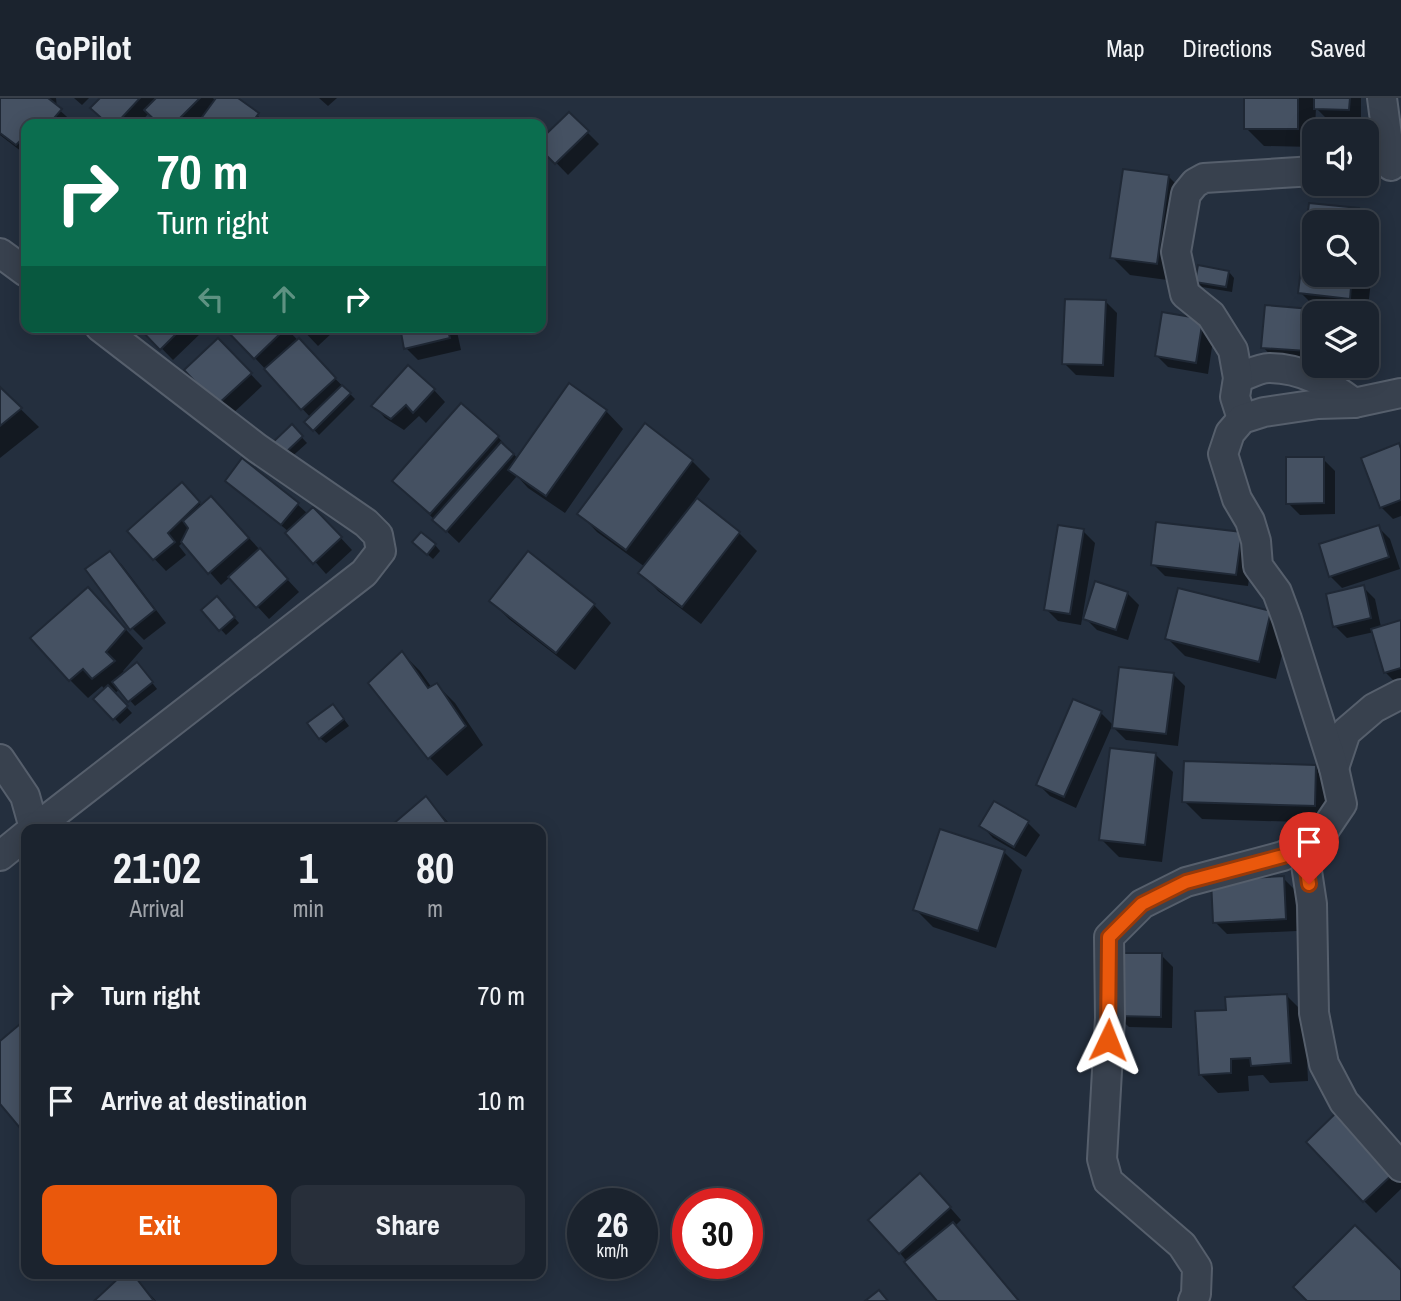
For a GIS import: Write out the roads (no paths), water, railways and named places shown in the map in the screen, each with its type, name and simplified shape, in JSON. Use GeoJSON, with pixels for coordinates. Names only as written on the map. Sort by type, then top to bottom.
{"type":"FeatureCollection","features":[{"type":"Feature","properties":{"kind":"street"},"geometry":{"type":"LineString","coordinates":[[1382,98],[1386,166]]}},
{"type":"Feature","properties":{"kind":"street"},"geometry":{"type":"LineString","coordinates":[[1242,419],[1235,397],[1238,378],[1233,350],[1211,316],[1185,294],[1176,253],[1186,194],[1195,183],[1204,178],[1302,172]]}},
{"type":"Feature","properties":{"kind":"street"},"geometry":{"type":"LineString","coordinates":[[0,253],[21,268]]}},
{"type":"Feature","properties":{"kind":"street"},"geometry":{"type":"LineString","coordinates":[[40,824],[364,573],[381,551],[378,535],[366,523],[257,448],[108,333]]}},
{"type":"Feature","properties":{"kind":"street"},"geometry":{"type":"LineString","coordinates":[[1238,378],[1267,368],[1296,372],[1325,382],[1354,403]]}},
{"type":"Feature","properties":{"kind":"street"},"geometry":{"type":"LineString","coordinates":[[1193,1301],[1196,1294],[1197,1268],[1182,1245],[1108,1181],[1102,1159],[1110,1018],[1109,937],[1142,904],[1186,882],[1283,856],[1321,835],[1342,804],[1334,768],[1287,619],[1277,592],[1258,566],[1250,521],[1237,499],[1223,454],[1230,433],[1242,419],[1264,412],[1318,404],[1354,403],[1401,393]]}},
{"type":"Feature","properties":{"kind":"street"},"geometry":{"type":"LineString","coordinates":[[1334,768],[1346,732],[1374,708],[1401,694]]}},
{"type":"Feature","properties":{"kind":"street"},"geometry":{"type":"LineString","coordinates":[[0,759],[25,796],[30,824]]}},
{"type":"Feature","properties":{"kind":"street"},"geometry":{"type":"LineString","coordinates":[[0,856],[21,839]]}},
{"type":"Feature","properties":{"kind":"street"},"geometry":{"type":"LineString","coordinates":[[1303,845],[1312,904],[1314,1013],[1324,1064],[1344,1102],[1401,1167]]}}]}
